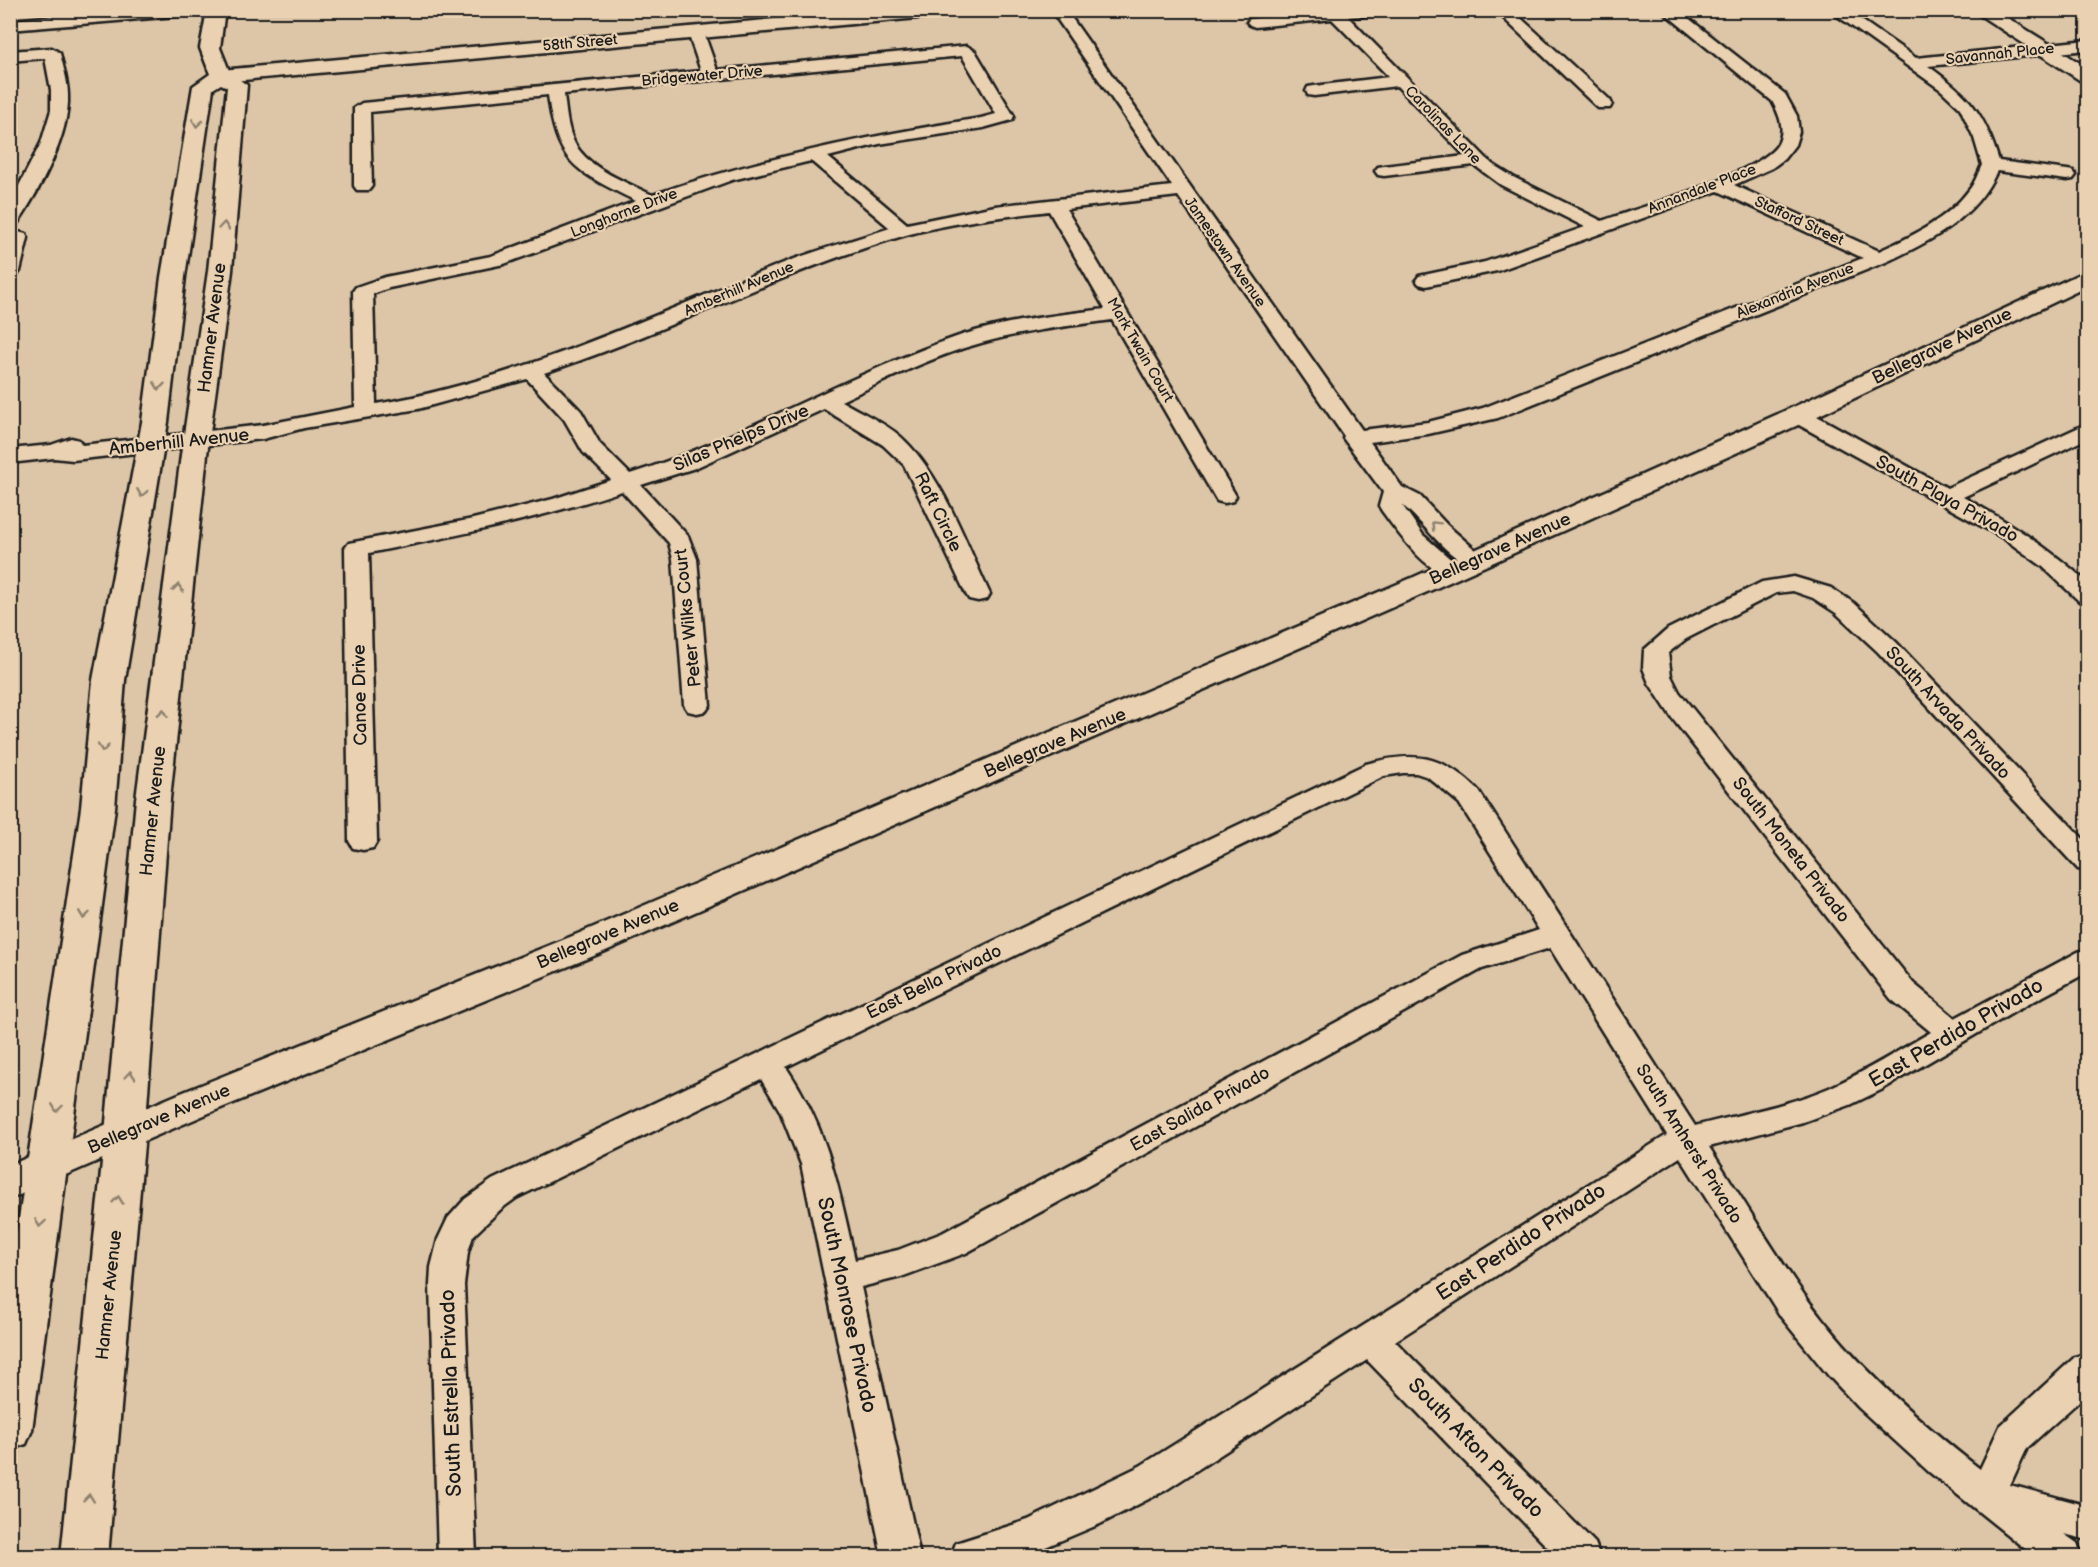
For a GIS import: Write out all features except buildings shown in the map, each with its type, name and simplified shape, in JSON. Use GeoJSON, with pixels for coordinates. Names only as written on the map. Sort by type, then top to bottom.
{"type":"FeatureCollection","features":[{"type":"Feature","properties":{"kind":"main road","name":"Hamner Avenue"},"geometry":{"type":"LineString","coordinates":[[84,1557],[125,1133],[153,799],[220,271],[237,85],[221,76],[210,48],[216,10]]}},
{"type":"Feature","properties":{"kind":"main road","name":"58th Street"},"geometry":{"type":"LineString","coordinates":[[221,76],[696,33],[868,14],[939,10]]}},
{"type":"Feature","properties":{"kind":"main road"},"geometry":{"type":"LineString","coordinates":[[1981,10],[2088,77]]}},
{"type":"Feature","properties":{"kind":"main road"},"geometry":{"type":"LineString","coordinates":[[10,1430],[98,808],[109,680],[152,440],[203,86],[221,76]]}},
{"type":"Feature","properties":{"kind":"main road","name":"Bellegrave Avenue"},"geometry":{"type":"LineString","coordinates":[[10,1183],[125,1133],[588,944],[1463,565],[1798,415],[2088,277]]}},
{"type":"Feature","properties":{"kind":"street"},"geometry":{"type":"LineString","coordinates":[[10,15],[67,10]]}},
{"type":"Feature","properties":{"kind":"street"},"geometry":{"type":"LineString","coordinates":[[10,26],[188,10]]}},
{"type":"Feature","properties":{"kind":"street","name":"Jamestown Avenue"},"geometry":{"type":"LineString","coordinates":[[1058,10],[1354,438],[1394,492],[1390,506],[1408,531],[1415,540],[1463,565]]}},
{"type":"Feature","properties":{"kind":"street"},"geometry":{"type":"LineString","coordinates":[[1255,22],[1376,10]]}},
{"type":"Feature","properties":{"kind":"street"},"geometry":{"type":"LineString","coordinates":[[1502,10],[1604,104]]}},
{"type":"Feature","properties":{"kind":"street","name":"Annandale Place"},"geometry":{"type":"LineString","coordinates":[[1426,280],[1490,267],[1750,173],[1781,154],[1791,135],[1790,115],[1779,98],[1668,10]]}},
{"type":"Feature","properties":{"kind":"street"},"geometry":{"type":"LineString","coordinates":[[1836,10],[1947,87],[1966,106],[1983,138],[1991,165],[2067,175]]}},
{"type":"Feature","properties":{"kind":"street","name":"Carolinas Lane"},"geometry":{"type":"LineString","coordinates":[[1336,14],[1475,160],[1507,182],[1600,227]]}},
{"type":"Feature","properties":{"kind":"street"},"geometry":{"type":"LineString","coordinates":[[696,33],[711,75]]}},
{"type":"Feature","properties":{"kind":"street","name":"Savannah Place"},"geometry":{"type":"LineString","coordinates":[[2049,53],[2088,45]]}},
{"type":"Feature","properties":{"kind":"street","name":"Bridgewater Drive"},"geometry":{"type":"LineString","coordinates":[[363,186],[362,108],[967,51],[1006,116]]}},
{"type":"Feature","properties":{"kind":"street","name":"Savannah Place"},"geometry":{"type":"LineString","coordinates":[[1917,66],[2049,53],[2088,52]]}},
{"type":"Feature","properties":{"kind":"street"},"geometry":{"type":"LineString","coordinates":[[10,56],[51,53],[60,95],[55,129],[33,179],[10,220]]}},
{"type":"Feature","properties":{"kind":"street"},"geometry":{"type":"LineString","coordinates":[[1314,91],[1401,81]]}},
{"type":"Feature","properties":{"kind":"street"},"geometry":{"type":"LineString","coordinates":[[555,90],[562,131],[568,147],[595,172],[651,201]]}},
{"type":"Feature","properties":{"kind":"street","name":"Longhorne Drive"},"geometry":{"type":"LineString","coordinates":[[366,413],[363,291],[385,283],[497,260],[651,201],[726,176],[879,139],[983,123],[1006,116]]}},
{"type":"Feature","properties":{"kind":"street"},"geometry":{"type":"LineString","coordinates":[[814,154],[903,230]]}},
{"type":"Feature","properties":{"kind":"street"},"geometry":{"type":"LineString","coordinates":[[1384,171],[1475,160]]}},
{"type":"Feature","properties":{"kind":"street","name":"Alexandria Avenue"},"geometry":{"type":"LineString","coordinates":[[1354,438],[1428,428],[1490,413],[1879,258],[1917,241],[1948,220],[1977,192],[1991,165]]}},
{"type":"Feature","properties":{"kind":"street","name":"Stafford Street"},"geometry":{"type":"LineString","coordinates":[[1719,184],[1879,258]]}},
{"type":"Feature","properties":{"kind":"street","name":"Amberhill Avenue"},"geometry":{"type":"LineString","coordinates":[[10,456],[54,451],[73,453],[198,435],[263,432],[304,422],[418,403],[531,371],[664,321],[791,267],[903,230],[946,220],[1054,204],[1182,190]]}},
{"type":"Feature","properties":{"kind":"street","name":"Mark Twain Court"},"geometry":{"type":"LineString","coordinates":[[1054,204],[1225,496]]}},
{"type":"Feature","properties":{"kind":"street"},"geometry":{"type":"LineString","coordinates":[[10,235],[19,238],[10,271]]}},
{"type":"Feature","properties":{"kind":"street","name":"Silas Phelps Drive"},"geometry":{"type":"LineString","coordinates":[[357,548],[473,526],[561,504],[687,463],[905,364],[971,339],[1018,327],[1118,313]]}},
{"type":"Feature","properties":{"kind":"street","name":"Peter Wilks Court"},"geometry":{"type":"LineString","coordinates":[[531,371],[573,416],[599,455],[680,541],[685,559],[697,705]]}},
{"type":"Feature","properties":{"kind":"street","name":"Raft Circle"},"geometry":{"type":"LineString","coordinates":[[826,401],[891,440],[913,462],[928,488],[978,594]]}},
{"type":"Feature","properties":{"kind":"street","name":"South Playa Privado"},"geometry":{"type":"LineString","coordinates":[[1798,415],[1854,448],[1946,496],[2031,547],[2088,596]]}},
{"type":"Feature","properties":{"kind":"street"},"geometry":{"type":"LineString","coordinates":[[1946,496],[2088,429]]}},
{"type":"Feature","properties":{"kind":"street","name":"Canoe Drive"},"geometry":{"type":"LineString","coordinates":[[357,548],[363,841]]}},
{"type":"Feature","properties":{"kind":"street","name":"South Arvada Privado"},"geometry":{"type":"LineString","coordinates":[[1656,650],[1677,634],[1759,591],[1777,585],[1794,584],[1834,599],[1867,627],[2088,862]]}},
{"type":"Feature","properties":{"kind":"street","name":"South Moneta Privado"},"geometry":{"type":"LineString","coordinates":[[1656,650],[1654,663],[1657,677],[1681,712],[1902,991],[1954,1034]]}},
{"type":"Feature","properties":{"kind":"street","name":"East Bella Privado"},"geometry":{"type":"LineString","coordinates":[[457,1231],[476,1209],[504,1189],[1375,770],[1400,765],[1426,765]]}},
{"type":"Feature","properties":{"kind":"street","name":"South Amherst Privado"},"geometry":{"type":"LineString","coordinates":[[1426,765],[1450,778],[1469,797],[1793,1307],[1829,1352],[1873,1398],[1926,1446],[2063,1557]]}},
{"type":"Feature","properties":{"kind":"street","name":"East Salida Privado"},"geometry":{"type":"LineString","coordinates":[[841,1277],[901,1263],[954,1243],[1472,962],[1514,947],[1557,936]]}},
{"type":"Feature","properties":{"kind":"street","name":"East Perdido Privado"},"geometry":{"type":"LineString","coordinates":[[970,1557],[1042,1532],[1100,1507],[1154,1478],[1649,1159],[1687,1140],[1803,1110],[1839,1097],[1870,1082],[2003,1004],[2088,959]]}},
{"type":"Feature","properties":{"kind":"street","name":"South Monrose Privado"},"geometry":{"type":"LineString","coordinates":[[767,1063],[788,1093],[805,1126],[817,1164],[901,1557]]}},
{"type":"Feature","properties":{"kind":"street","name":"South Estrella Privado"},"geometry":{"type":"LineString","coordinates":[[457,1231],[448,1257],[447,1285],[457,1557]]}},
{"type":"Feature","properties":{"kind":"street","name":"South Afton Privado"},"geometry":{"type":"LineString","coordinates":[[1370,1339],[1581,1557]]}},
{"type":"Feature","properties":{"kind":"street"},"geometry":{"type":"LineString","coordinates":[[1987,1496],[2013,1437],[2088,1368]]}},
{"type":"Feature","properties":{"kind":"street","name":"South Amherst Privado"},"geometry":{"type":"LineString","coordinates":[[1987,1496],[2088,1523]]}}]}
